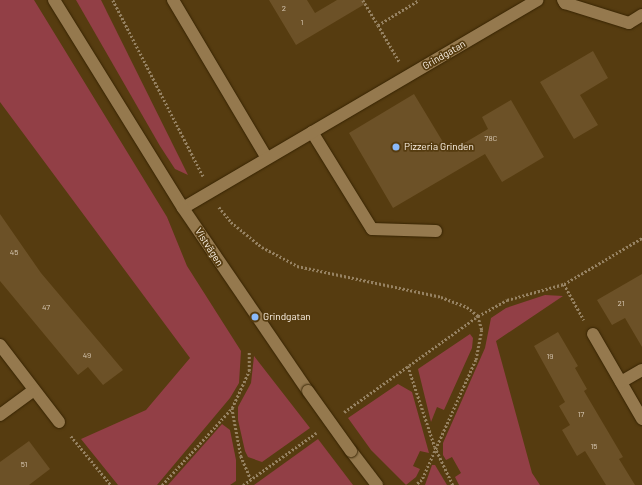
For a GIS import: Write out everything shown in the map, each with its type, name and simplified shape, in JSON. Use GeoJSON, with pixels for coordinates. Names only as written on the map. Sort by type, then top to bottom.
{"type":"FeatureCollection","features":[{"type":"Feature","properties":{"kind":"street","name":"Vistvägen"},"geometry":{"type":"LineString","coordinates":[[54,0],[183,208],[308,391],[377,485]]}},
{"type":"Feature","properties":{"kind":"street"},"geometry":{"type":"LineString","coordinates":[[173,0],[267,158]]}},
{"type":"Feature","properties":{"kind":"street","name":"Grindgatan"},"geometry":{"type":"LineString","coordinates":[[183,208],[538,0]]}},
{"type":"Feature","properties":{"kind":"street"},"geometry":{"type":"LineString","coordinates":[[563,0],[565,3],[629,23],[642,14]]}},
{"type":"Feature","properties":{"kind":"street"},"geometry":{"type":"LineString","coordinates":[[312,132],[372,229],[436,231]]}},
{"type":"Feature","properties":{"kind":"street"},"geometry":{"type":"LineString","coordinates":[[593,334],[642,419]]}},
{"type":"Feature","properties":{"kind":"street"},"geometry":{"type":"LineString","coordinates":[[0,345],[60,422]]}},
{"type":"Feature","properties":{"kind":"street"},"geometry":{"type":"LineString","coordinates":[[621,382],[642,370]]}},
{"type":"Feature","properties":{"kind":"street"},"geometry":{"type":"LineString","coordinates":[[0,415],[34,390]]}},
{"type":"Feature","properties":{"kind":"path"},"geometry":{"type":"LineString","coordinates":[[113,0],[211,192],[231,222],[262,247],[297,266],[441,297],[468,307],[478,316],[482,330],[476,360],[435,448],[422,480],[416,485]]}},
{"type":"Feature","properties":{"kind":"path"},"geometry":{"type":"LineString","coordinates":[[363,0],[408,76]]}},
{"type":"Feature","properties":{"kind":"path"},"geometry":{"type":"LineString","coordinates":[[378,25],[419,0]]}},
{"type":"Feature","properties":{"kind":"path"},"geometry":{"type":"LineString","coordinates":[[337,417],[478,316],[506,300],[564,284],[642,238]]}},
{"type":"Feature","properties":{"kind":"path"},"geometry":{"type":"LineString","coordinates":[[564,284],[593,334]]}},
{"type":"Feature","properties":{"kind":"path"},"geometry":{"type":"LineString","coordinates":[[162,485],[232,408],[249,371],[248,352]]}},
{"type":"Feature","properties":{"kind":"path"},"geometry":{"type":"LineString","coordinates":[[408,366],[435,448],[453,485]]}},
{"type":"Feature","properties":{"kind":"path"},"geometry":{"type":"LineString","coordinates":[[232,408],[241,456],[251,480]]}},
{"type":"Feature","properties":{"kind":"path"},"geometry":{"type":"LineString","coordinates":[[60,422],[111,485]]}},
{"type":"Feature","properties":{"kind":"path"},"geometry":{"type":"LineString","coordinates":[[243,485],[319,431]]}},
{"type":"Feature","properties":{"kind":"shaded area"},"geometry":{"type":"Polygon","coordinates":[[[0,0],[34,0],[167,217],[187,266],[241,351],[239,383],[230,398],[157,485],[118,485],[81,439],[146,410],[190,358],[0,102],[0,0]]]}},
{"type":"Feature","properties":{"kind":"shaded area"},"geometry":{"type":"Polygon","coordinates":[[[76,0],[101,0],[188,175],[175,169],[160,146],[76,0]]]}},
{"type":"Feature","properties":{"kind":"shaded area"},"geometry":{"type":"Polygon","coordinates":[[[545,295],[563,296],[496,341],[532,473],[540,485],[459,485],[455,477],[461,473],[452,457],[446,460],[443,455],[443,443],[485,348],[491,318],[506,308],[545,295]]]}},
{"type":"Feature","properties":{"kind":"shaded area"},"geometry":{"type":"Polygon","coordinates":[[[470,334],[473,338],[472,348],[444,410],[437,407],[431,422],[418,369],[470,334]]]}},
{"type":"Feature","properties":{"kind":"shaded area"},"geometry":{"type":"Polygon","coordinates":[[[254,356],[310,428],[262,462],[248,457],[245,451],[238,420],[238,407],[251,383],[254,356]]]}},
{"type":"Feature","properties":{"kind":"shaded area"},"geometry":{"type":"Polygon","coordinates":[[[398,384],[412,392],[429,453],[420,451],[413,466],[420,469],[416,477],[406,485],[371,450],[348,418],[398,384]]]}},
{"type":"Feature","properties":{"kind":"shaded area"},"geometry":{"type":"Polygon","coordinates":[[[222,424],[230,430],[236,460],[236,481],[230,485],[168,485],[222,424]]]}},
{"type":"Feature","properties":{"kind":"shaded area"},"geometry":{"type":"Polygon","coordinates":[[[318,439],[353,485],[254,485],[318,439]]]}},
{"type":"Feature","properties":{"kind":"shaded area"},"geometry":{"type":"Polygon","coordinates":[[[432,465],[435,465],[447,485],[425,485],[432,465]]]}},
{"type":"Feature","properties":{"kind":"building"},"geometry":{"type":"Polygon","coordinates":[[[269,0],[307,0],[315,13],[337,0],[363,0],[365,4],[296,45],[269,0]]]}},
{"type":"Feature","properties":{"kind":"building"},"geometry":{"type":"Polygon","coordinates":[[[593,51],[608,78],[580,95],[598,125],[574,139],[540,82],[593,51]]]}},
{"type":"Feature","properties":{"kind":"building","name":"Pizzeria Grinden"},"geometry":{"type":"Polygon","coordinates":[[[414,94],[449,152],[488,129],[482,117],[511,100],[544,157],[502,182],[485,154],[393,208],[349,133],[414,94]]]}},
{"type":"Feature","properties":{"kind":"building"},"geometry":{"type":"Polygon","coordinates":[[[0,214],[41,273],[123,370],[103,385],[88,367],[78,375],[0,281],[0,214]]]}},
{"type":"Feature","properties":{"kind":"building"},"geometry":{"type":"Polygon","coordinates":[[[642,274],[642,347],[625,318],[612,325],[597,300],[642,274]]]}},
{"type":"Feature","properties":{"kind":"building"},"geometry":{"type":"Polygon","coordinates":[[[558,332],[578,366],[575,368],[587,389],[584,391],[623,457],[619,459],[635,485],[606,485],[585,451],[577,456],[562,430],[570,425],[559,406],[565,402],[534,346],[558,332]]]}},
{"type":"Feature","properties":{"kind":"building"},"geometry":{"type":"Polygon","coordinates":[[[29,441],[50,469],[29,485],[0,485],[0,462],[29,441]]]}},
{"type":"Feature","properties":{"kind":"place","name":"Pizzeria Grinden"},"geometry":{"type":"Point","coordinates":[396,147]}},
{"type":"Feature","properties":{"kind":"place","name":"Grindgatan"},"geometry":{"type":"Point","coordinates":[255,317]}}]}
